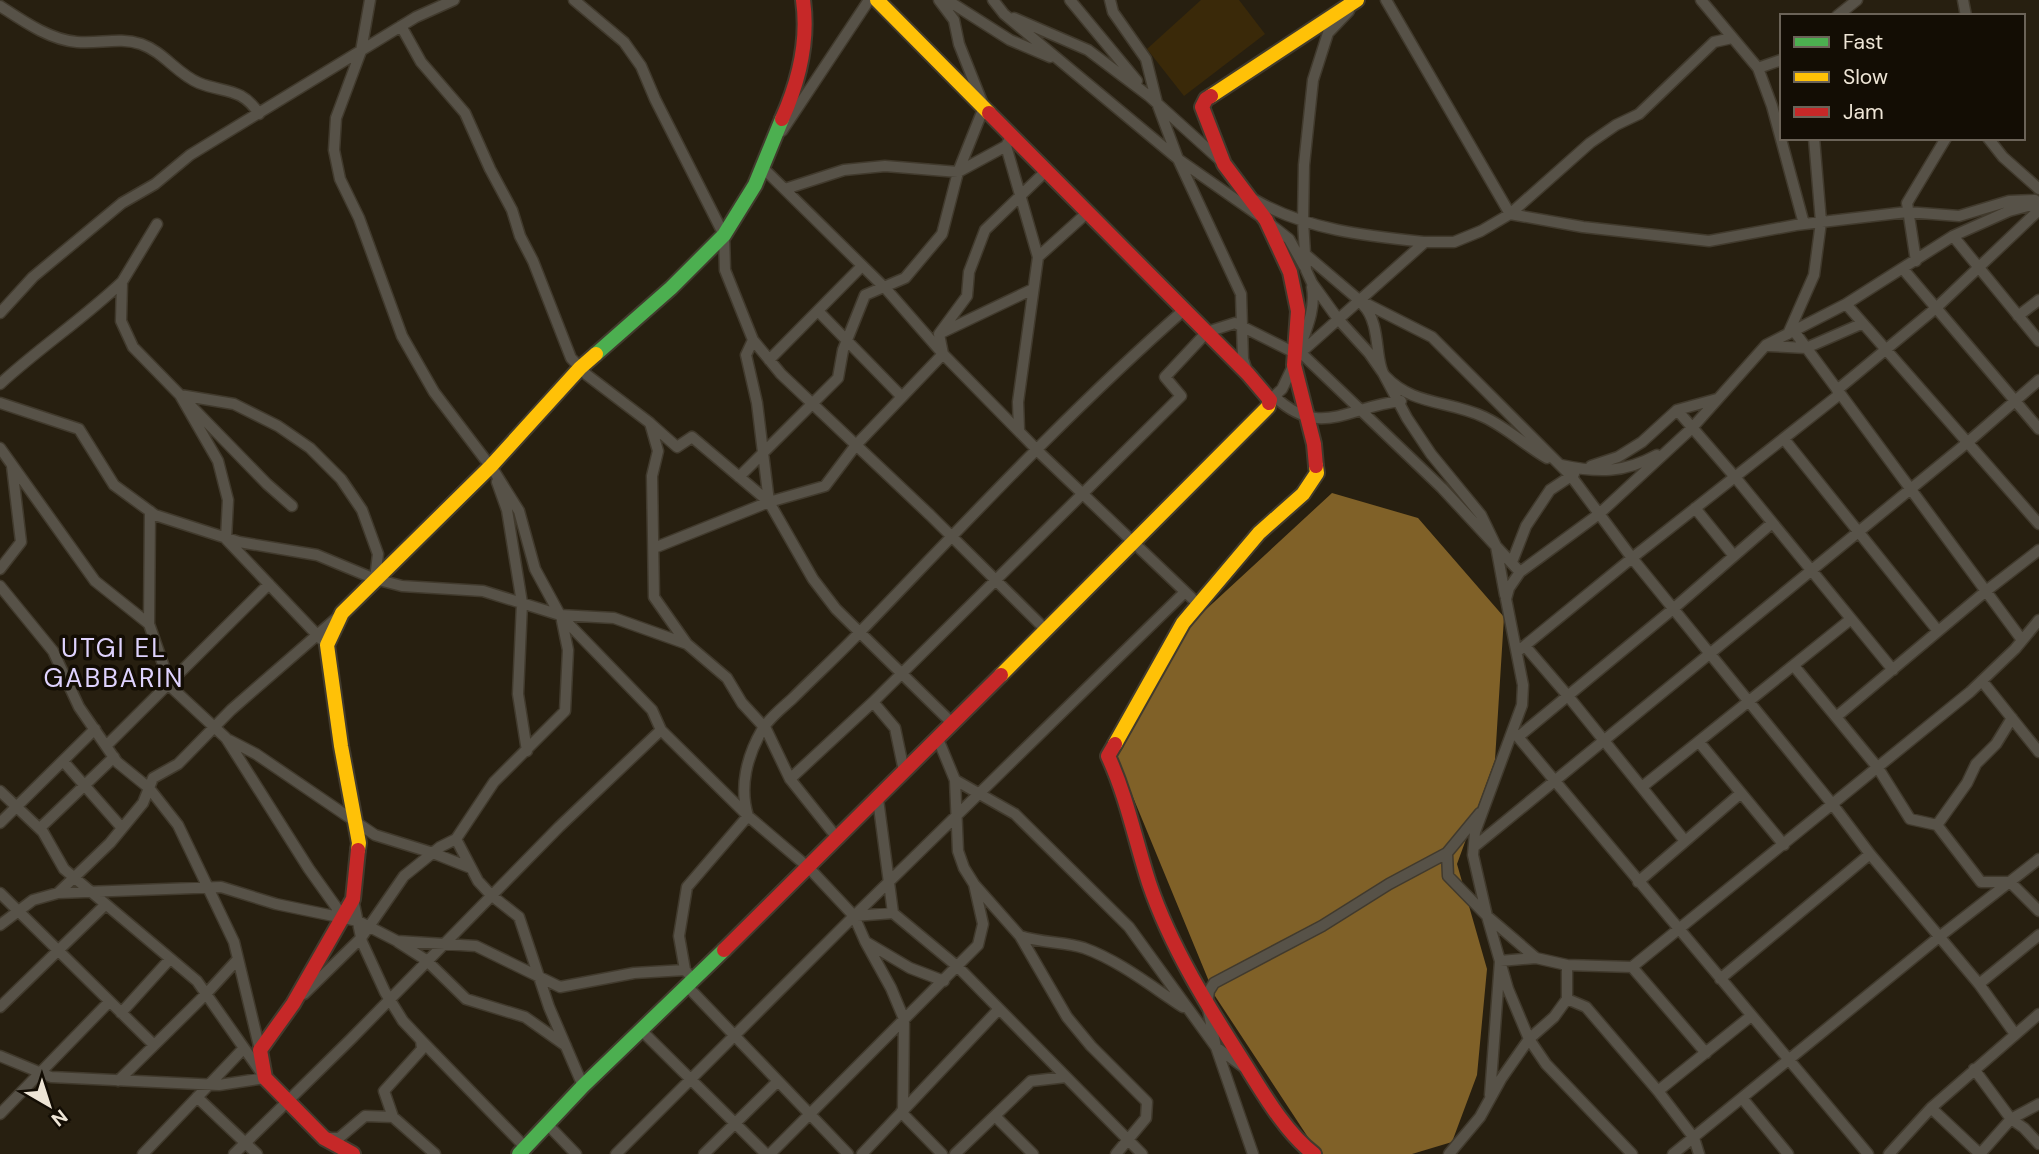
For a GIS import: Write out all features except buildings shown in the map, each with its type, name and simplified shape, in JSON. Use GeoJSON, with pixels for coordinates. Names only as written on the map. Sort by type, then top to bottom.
{"type":"FeatureCollection","features":[{"type":"Feature","properties":{"kind":"street"},"geometry":{"type":"LineString","coordinates":[[293,1004],[361,938],[404,876],[456,839],[494,782],[565,710],[568,650],[560,615],[536,569],[519,511],[491,467],[434,392],[402,336],[359,218],[337,170],[334,150],[336,118],[361,51],[370,0]]}},
{"type":"Feature","properties":{"kind":"street"},"geometry":{"type":"LineString","coordinates":[[0,313],[33,277],[114,209],[155,184],[190,155],[401,26],[454,0]]}},
{"type":"Feature","properties":{"kind":"street"},"geometry":{"type":"LineString","coordinates":[[574,0],[624,42],[641,66],[724,235],[725,270],[753,340],[812,404],[951,535],[1046,630]]}},
{"type":"Feature","properties":{"kind":"street"},"geometry":{"type":"LineString","coordinates":[[58,893],[110,843],[143,803],[153,778],[178,764],[214,727],[322,640],[342,613],[491,467],[580,368],[671,288],[724,235],[755,185],[792,98],[804,52],[806,20],[803,0]]}},
{"type":"Feature","properties":{"kind":"street"},"geometry":{"type":"LineString","coordinates":[[761,166],[809,88],[869,0]]}},
{"type":"Feature","properties":{"kind":"street"},"geometry":{"type":"LineString","coordinates":[[877,0],[984,107],[1009,141],[1047,170],[1272,398],[1286,407],[1306,418],[1335,418],[1359,409],[1398,401],[1454,405],[1486,417],[1559,465],[1582,469],[1616,470],[1635,467],[1670,448]]}},
{"type":"Feature","properties":{"kind":"street"},"geometry":{"type":"LineString","coordinates":[[739,477],[838,378],[847,340],[864,295],[905,278],[942,234],[958,172],[984,107],[959,44],[954,20],[939,0]]}},
{"type":"Feature","properties":{"kind":"street"},"geometry":{"type":"LineString","coordinates":[[947,0],[1010,40],[1061,62]]}},
{"type":"Feature","properties":{"kind":"street"},"geometry":{"type":"LineString","coordinates":[[983,0],[1004,14],[1178,159],[1289,239],[1312,283],[1338,319],[1369,353],[1431,454],[1481,515],[1496,546],[1506,599],[1521,649],[1523,685],[1516,734],[1475,832],[1474,855],[1487,916],[1508,989],[1528,1039],[1546,1064],[1632,1154]]}},
{"type":"Feature","properties":{"kind":"street"},"geometry":{"type":"LineString","coordinates":[[993,0],[1004,14],[1087,50],[1153,99],[1224,164],[1266,220],[1290,272],[1297,298],[1295,356],[1306,418],[1314,444],[1317,473],[1304,494],[1259,533],[1198,604],[1161,661],[1120,739],[1108,756],[1119,779],[1150,885],[1207,1005],[1246,1068],[1303,1146],[1314,1154]]}},
{"type":"Feature","properties":{"kind":"street"},"geometry":{"type":"LineString","coordinates":[[1070,0],[1153,99]]}},
{"type":"Feature","properties":{"kind":"street"},"geometry":{"type":"LineString","coordinates":[[1110,0],[1113,12],[1146,59],[1153,99],[1241,294],[1243,359],[1248,374]]}},
{"type":"Feature","properties":{"kind":"street"},"geometry":{"type":"LineString","coordinates":[[1224,164],[1202,107],[1206,99],[1358,0]]}},
{"type":"Feature","properties":{"kind":"street"},"geometry":{"type":"LineString","coordinates":[[1306,270],[1304,165],[1314,80],[1328,33],[1358,0]]}},
{"type":"Feature","properties":{"kind":"street"},"geometry":{"type":"LineString","coordinates":[[1386,0],[1510,214],[1583,227],[1709,241],[1804,224],[1907,212],[1959,215],[2009,201],[2039,201]]}},
{"type":"Feature","properties":{"kind":"street"},"geometry":{"type":"LineString","coordinates":[[1701,0],[1758,68],[1780,136]]}},
{"type":"Feature","properties":{"kind":"street"},"geometry":{"type":"LineString","coordinates":[[1840,14],[1857,0]]}},
{"type":"Feature","properties":{"kind":"street"},"geometry":{"type":"LineString","coordinates":[[0,6],[64,40],[120,40],[150,48],[199,83],[238,93],[250,102],[259,114]]}},
{"type":"Feature","properties":{"kind":"street"},"geometry":{"type":"LineString","coordinates":[[401,26],[421,62],[464,113],[489,169],[512,210],[520,236],[533,261],[571,358],[677,447],[692,437],[769,502],[813,579],[835,609],[953,724]]}},
{"type":"Feature","properties":{"kind":"street"},"geometry":{"type":"LineString","coordinates":[[1248,196],[1265,206],[1351,234],[1425,242],[1454,242],[1481,231],[1510,214],[1590,142],[1639,114],[1714,43],[1732,38]]}},
{"type":"Feature","properties":{"kind":"street"},"geometry":{"type":"LineString","coordinates":[[1758,68],[1780,62]]}},
{"type":"Feature","properties":{"kind":"street"},"geometry":{"type":"LineString","coordinates":[[1781,140],[1804,224]]}},
{"type":"Feature","properties":{"kind":"street"},"geometry":{"type":"LineString","coordinates":[[1791,332],[1814,275],[1821,222],[1814,140]]}},
{"type":"Feature","properties":{"kind":"street"},"geometry":{"type":"LineString","coordinates":[[1916,261],[1907,203],[1945,140]]}},
{"type":"Feature","properties":{"kind":"street"},"geometry":{"type":"LineString","coordinates":[[1990,140],[2003,157],[2039,189]]}},
{"type":"Feature","properties":{"kind":"street"},"geometry":{"type":"LineString","coordinates":[[785,189],[858,168],[885,166],[958,172],[1009,141]]}},
{"type":"Feature","properties":{"kind":"street"},"geometry":{"type":"LineString","coordinates":[[1009,141],[1020,196],[1038,257],[1018,402],[1018,430]]}},
{"type":"Feature","properties":{"kind":"street"},"geometry":{"type":"LineString","coordinates":[[761,166],[884,287],[943,354],[1018,430],[1198,604]]}},
{"type":"Feature","properties":{"kind":"street"},"geometry":{"type":"LineString","coordinates":[[943,354],[939,334],[967,296],[969,272],[985,230],[1047,170]]}},
{"type":"Feature","properties":{"kind":"street"},"geometry":{"type":"LineString","coordinates":[[1506,599],[1509,588],[1520,572],[1599,514],[1692,428],[1766,345],[1846,304],[1953,236],[2039,201]]}},
{"type":"Feature","properties":{"kind":"street"},"geometry":{"type":"LineString","coordinates":[[1521,649],[1784,439],[1936,308],[2039,210]]}},
{"type":"Feature","properties":{"kind":"street"},"geometry":{"type":"LineString","coordinates":[[1038,257],[1088,212]]}},
{"type":"Feature","properties":{"kind":"street"},"geometry":{"type":"LineString","coordinates":[[0,384],[35,352],[92,310],[122,282],[157,224]]}},
{"type":"Feature","properties":{"kind":"street"},"geometry":{"type":"LineString","coordinates":[[1953,236],[2039,341]]}},
{"type":"Feature","properties":{"kind":"street"},"geometry":{"type":"LineString","coordinates":[[1295,356],[1425,242]]}},
{"type":"Feature","properties":{"kind":"street"},"geometry":{"type":"LineString","coordinates":[[1306,254],[1359,300],[1373,317],[1383,373],[1409,395],[1426,401]]}},
{"type":"Feature","properties":{"kind":"street"},"geometry":{"type":"LineString","coordinates":[[769,360],[862,266]]}},
{"type":"Feature","properties":{"kind":"street"},"geometry":{"type":"LineString","coordinates":[[1903,269],[2039,429]]}},
{"type":"Feature","properties":{"kind":"street"},"geometry":{"type":"LineString","coordinates":[[122,282],[121,321],[133,347],[267,484],[292,506]]}},
{"type":"Feature","properties":{"kind":"street"},"geometry":{"type":"LineString","coordinates":[[226,738],[309,869],[351,920],[403,1021],[522,1150],[641,1030],[688,978],[809,868],[1268,407],[1272,398],[1282,389],[1310,317],[1314,297],[1312,283]]}},
{"type":"Feature","properties":{"kind":"street"},"geometry":{"type":"LineString","coordinates":[[939,334],[1033,289]]}},
{"type":"Feature","properties":{"kind":"street"},"geometry":{"type":"LineString","coordinates":[[1359,300],[1432,337],[1571,477],[1632,558],[1870,854],[1979,984],[2015,1034]]}},
{"type":"Feature","properties":{"kind":"street"},"geometry":{"type":"LineString","coordinates":[[2018,316],[2039,300]]}},
{"type":"Feature","properties":{"kind":"street"},"geometry":{"type":"LineString","coordinates":[[1846,304],[2039,524]]}},
{"type":"Feature","properties":{"kind":"street"},"geometry":{"type":"LineString","coordinates":[[748,816],[743,798],[749,756],[764,727],[1037,449],[1185,309]]}},
{"type":"Feature","properties":{"kind":"street"},"geometry":{"type":"LineString","coordinates":[[818,311],[902,397]]}},
{"type":"Feature","properties":{"kind":"street"},"geometry":{"type":"LineString","coordinates":[[790,779],[873,702],[1181,396],[1165,377],[1207,332],[1235,323],[1295,356],[1359,409],[1442,488],[1520,572]]}},
{"type":"Feature","properties":{"kind":"street"},"geometry":{"type":"LineString","coordinates":[[1766,345],[1807,348],[1861,324]]}},
{"type":"Feature","properties":{"kind":"street"},"geometry":{"type":"LineString","coordinates":[[1791,332],[1807,348],[2022,640]]}},
{"type":"Feature","properties":{"kind":"street"},"geometry":{"type":"LineString","coordinates":[[753,340],[746,355],[757,403],[769,502]]}},
{"type":"Feature","properties":{"kind":"street"},"geometry":{"type":"LineString","coordinates":[[654,548],[769,502],[825,486],[856,446],[943,354]]}},
{"type":"Feature","properties":{"kind":"street"},"geometry":{"type":"LineString","coordinates":[[1474,847],[1860,532],[2039,380]]}},
{"type":"Feature","properties":{"kind":"street"},"geometry":{"type":"LineString","coordinates":[[180,395],[234,404],[278,426],[310,449],[341,479],[362,510],[378,554],[375,579]]}},
{"type":"Feature","properties":{"kind":"street"},"geometry":{"type":"LineString","coordinates":[[180,395],[219,461],[228,500],[226,538],[322,640],[359,843],[351,920],[260,1050]]}},
{"type":"Feature","properties":{"kind":"street"},"geometry":{"type":"LineString","coordinates":[[1512,562],[1525,526],[1550,490],[1582,469],[1618,457],[1642,442],[1677,410],[1719,398]]}},
{"type":"Feature","properties":{"kind":"street"},"geometry":{"type":"LineString","coordinates":[[0,403],[79,429],[114,485],[155,515],[226,538],[317,555],[375,579],[402,586],[483,591],[560,615],[614,618],[687,644]]}},
{"type":"Feature","properties":{"kind":"street"},"geometry":{"type":"LineString","coordinates":[[1677,410],[1893,670]]}},
{"type":"Feature","properties":{"kind":"street"},"geometry":{"type":"LineString","coordinates":[[650,423],[658,451],[652,476],[654,597],[687,644],[727,678],[742,703],[764,727],[790,779],[838,839]]}},
{"type":"Feature","properties":{"kind":"street"},"geometry":{"type":"LineString","coordinates":[[1784,439],[1938,631]]}},
{"type":"Feature","properties":{"kind":"street"},"geometry":{"type":"LineString","coordinates":[[0,448],[95,581],[149,624]]}},
{"type":"Feature","properties":{"kind":"street"},"geometry":{"type":"LineString","coordinates":[[0,569],[21,541],[12,463]]}},
{"type":"Feature","properties":{"kind":"street"},"geometry":{"type":"LineString","coordinates":[[491,467],[507,510],[522,603],[517,694],[527,751]]}},
{"type":"Feature","properties":{"kind":"street"},"geometry":{"type":"LineString","coordinates":[[1695,508],[1734,556]]}},
{"type":"Feature","properties":{"kind":"street"},"geometry":{"type":"LineString","coordinates":[[150,511],[149,624],[172,687],[226,738],[256,754],[374,835],[471,868]]}},
{"type":"Feature","properties":{"kind":"street"},"geometry":{"type":"LineString","coordinates":[[1516,734],[1568,696],[1772,523]]}},
{"type":"Feature","properties":{"kind":"street"},"geometry":{"type":"LineString","coordinates":[[1836,717],[2039,550]]}},
{"type":"Feature","properties":{"kind":"street"},"geometry":{"type":"LineString","coordinates":[[106,747],[169,681],[269,584]]}},
{"type":"Feature","properties":{"kind":"street"},"geometry":{"type":"LineString","coordinates":[[0,586],[53,651],[79,707],[106,747],[149,788],[178,825],[234,942],[265,1078]]}},
{"type":"Feature","properties":{"kind":"street"},"geometry":{"type":"LineString","coordinates":[[616,1154],[1185,592]]}},
{"type":"Feature","properties":{"kind":"street"},"geometry":{"type":"LineString","coordinates":[[560,615],[652,710],[661,730],[748,816],[809,868],[854,916],[904,1019],[902,1111],[942,1154]]}},
{"type":"Feature","properties":{"kind":"street"},"geometry":{"type":"LineString","coordinates":[[1642,787],[1851,619]]}},
{"type":"Feature","properties":{"kind":"street"},"geometry":{"type":"LineString","coordinates":[[1500,961],[1536,958],[1567,965],[1632,967],[1982,681],[2039,620]]}},
{"type":"Feature","properties":{"kind":"street"},"geometry":{"type":"LineString","coordinates":[[1521,649],[1568,696],[1685,841]]}},
{"type":"Feature","properties":{"kind":"street"},"geometry":{"type":"LineString","coordinates":[[1794,666],[1878,768],[1910,819],[1937,825],[1981,882],[2010,882],[2039,911]]}},
{"type":"Feature","properties":{"kind":"street"},"geometry":{"type":"LineString","coordinates":[[1982,681],[2039,752]]}},
{"type":"Feature","properties":{"kind":"street"},"geometry":{"type":"LineString","coordinates":[[873,702],[895,728],[904,771]]}},
{"type":"Feature","properties":{"kind":"street"},"geometry":{"type":"LineString","coordinates":[[1937,825],[1967,783],[1976,764],[1996,744],[2012,718]]}},
{"type":"Feature","properties":{"kind":"street"},"geometry":{"type":"LineString","coordinates":[[0,823],[94,729]]}},
{"type":"Feature","properties":{"kind":"street"},"geometry":{"type":"LineString","coordinates":[[234,1154],[491,895],[661,730]]}},
{"type":"Feature","properties":{"kind":"street"},"geometry":{"type":"LineString","coordinates":[[1516,734],[1868,1154]]}},
{"type":"Feature","properties":{"kind":"street"},"geometry":{"type":"LineString","coordinates":[[938,739],[955,780],[958,851],[964,868],[974,884],[1020,936],[1067,1017],[1091,1046],[1147,1102],[1146,1118],[1116,1154]]}},
{"type":"Feature","properties":{"kind":"street"},"geometry":{"type":"LineString","coordinates":[[1699,742],[1784,845]]}},
{"type":"Feature","properties":{"kind":"street"},"geometry":{"type":"LineString","coordinates":[[40,828],[114,757]]}},
{"type":"Feature","properties":{"kind":"street"},"geometry":{"type":"LineString","coordinates":[[63,761],[122,828]]}},
{"type":"Feature","properties":{"kind":"street"},"geometry":{"type":"LineString","coordinates":[[955,780],[1015,814],[1129,928],[1216,1047],[1246,1068]]}},
{"type":"Feature","properties":{"kind":"street"},"geometry":{"type":"LineString","coordinates":[[0,791],[40,828],[64,869],[72,877],[197,981],[265,1078],[324,1138],[353,1154]]}},
{"type":"Feature","properties":{"kind":"street"},"geometry":{"type":"LineString","coordinates":[[1638,882],[1741,793]]}},
{"type":"Feature","properties":{"kind":"street"},"geometry":{"type":"LineString","coordinates":[[878,799],[893,913],[958,967],[1142,1154]]}},
{"type":"Feature","properties":{"kind":"street"},"geometry":{"type":"LineString","coordinates":[[1253,1154],[1216,1047],[1207,1005],[1209,991],[1214,983],[1322,926],[1447,853],[1487,804]]}},
{"type":"Feature","properties":{"kind":"street"},"geometry":{"type":"LineString","coordinates":[[748,816],[687,887],[679,936],[688,978],[735,1036],[848,1154]]}},
{"type":"Feature","properties":{"kind":"street"},"geometry":{"type":"LineString","coordinates":[[456,839],[478,881],[519,917],[549,1007],[583,1086]]}},
{"type":"Feature","properties":{"kind":"street"},"geometry":{"type":"LineString","coordinates":[[1447,853],[1448,876],[1487,916],[1536,958]]}},
{"type":"Feature","properties":{"kind":"street"},"geometry":{"type":"LineString","coordinates":[[1720,979],[1870,854]]}},
{"type":"Feature","properties":{"kind":"street"},"geometry":{"type":"LineString","coordinates":[[1673,1154],[2039,859]]}},
{"type":"Feature","properties":{"kind":"street"},"geometry":{"type":"LineString","coordinates":[[641,1030],[768,1154],[978,945],[983,924],[974,884]]}},
{"type":"Feature","properties":{"kind":"street"},"geometry":{"type":"LineString","coordinates":[[0,925],[33,900],[58,893],[221,887],[276,904],[370,926],[426,960],[466,999],[525,1017],[567,1047]]}},
{"type":"Feature","properties":{"kind":"street"},"geometry":{"type":"LineString","coordinates":[[0,893],[154,1045]]}},
{"type":"Feature","properties":{"kind":"street"},"geometry":{"type":"LineString","coordinates":[[0,1007],[105,905]]}},
{"type":"Feature","properties":{"kind":"street"},"geometry":{"type":"LineString","coordinates":[[854,916],[893,913]]}},
{"type":"Feature","properties":{"kind":"street"},"geometry":{"type":"LineString","coordinates":[[1979,984],[2039,934]]}},
{"type":"Feature","properties":{"kind":"street"},"geometry":{"type":"LineString","coordinates":[[1020,936],[1039,942],[1083,948],[1122,967],[1189,1011]]}},
{"type":"Feature","properties":{"kind":"street"},"geometry":{"type":"LineString","coordinates":[[397,941],[476,946],[560,987],[634,973],[688,978]]}},
{"type":"Feature","properties":{"kind":"street"},"geometry":{"type":"LineString","coordinates":[[864,941],[910,968],[944,981]]}},
{"type":"Feature","properties":{"kind":"street"},"geometry":{"type":"LineString","coordinates":[[121,1013],[170,959]]}},
{"type":"Feature","properties":{"kind":"street"},"geometry":{"type":"LineString","coordinates":[[118,1081],[238,959]]}},
{"type":"Feature","properties":{"kind":"street"},"geometry":{"type":"LineString","coordinates":[[1490,1099],[1500,961]]}},
{"type":"Feature","properties":{"kind":"street"},"geometry":{"type":"LineString","coordinates":[[1449,1154],[1460,1150],[1501,1079],[1528,1039],[1554,1017],[1567,999],[1567,965]]}},
{"type":"Feature","properties":{"kind":"street"},"geometry":{"type":"LineString","coordinates":[[1632,967],[1706,1052]]}},
{"type":"Feature","properties":{"kind":"street"},"geometry":{"type":"LineString","coordinates":[[1567,999],[1586,1007],[1658,1091],[1693,1138],[1699,1154]]}},
{"type":"Feature","properties":{"kind":"street"},"geometry":{"type":"LineString","coordinates":[[0,1114],[109,1002]]}},
{"type":"Feature","properties":{"kind":"street"},"geometry":{"type":"LineString","coordinates":[[862,1154],[999,1009]]}},
{"type":"Feature","properties":{"kind":"street"},"geometry":{"type":"LineString","coordinates":[[1889,1154],[1931,1108],[2039,1014]]}},
{"type":"Feature","properties":{"kind":"street"},"geometry":{"type":"LineString","coordinates":[[1658,1091],[1751,1016]]}},
{"type":"Feature","properties":{"kind":"street"},"geometry":{"type":"LineString","coordinates":[[421,1040],[422,1049],[384,1091],[393,1117],[435,1154]]}},
{"type":"Feature","properties":{"kind":"street"},"geometry":{"type":"LineString","coordinates":[[143,1154],[244,1048]]}},
{"type":"Feature","properties":{"kind":"street"},"geometry":{"type":"LineString","coordinates":[[0,1056],[51,1077],[209,1084],[265,1078]]}},
{"type":"Feature","properties":{"kind":"street"},"geometry":{"type":"LineString","coordinates":[[1974,1069],[2011,1119],[2039,1144]]}},
{"type":"Feature","properties":{"kind":"street"},"geometry":{"type":"LineString","coordinates":[[955,1154],[1031,1081],[1066,1077]]}},
{"type":"Feature","properties":{"kind":"street"},"geometry":{"type":"LineString","coordinates":[[704,1154],[778,1080]]}},
{"type":"Feature","properties":{"kind":"street"},"geometry":{"type":"LineString","coordinates":[[197,1097],[257,1154]]}},
{"type":"Feature","properties":{"kind":"street"},"geometry":{"type":"LineString","coordinates":[[1742,1098],[1788,1154]]}},
{"type":"Feature","properties":{"kind":"street"},"geometry":{"type":"LineString","coordinates":[[1931,1108],[1980,1154],[2011,1119],[2039,1104]]}},
{"type":"Feature","properties":{"kind":"street"},"geometry":{"type":"LineString","coordinates":[[324,1138],[340,1138],[365,1116],[393,1117]]}},
{"type":"Feature","properties":{"kind":"street"},"geometry":{"type":"LineString","coordinates":[[995,1116],[1033,1154]]}},
{"type":"Feature","properties":{"kind":"street"},"geometry":{"type":"LineString","coordinates":[[548,1125],[576,1154]]}},
{"type":"Feature","properties":{"kind":"shaded area"},"geometry":{"type":"Polygon","coordinates":[[[1201,0],[1239,0],[1265,34],[1184,96],[1147,49],[1201,0]]]}},
{"type":"Feature","properties":{"kind":"shaded area"},"geometry":{"type":"Polygon","coordinates":[[[1332,493],[1418,518],[1504,617],[1495,760],[1457,864],[1487,969],[1477,1075],[1452,1142],[1412,1154],[1319,1154],[1215,996],[1116,756],[1187,627],[1332,493]]]}},
{"type":"Feature","properties":{"kind":"traffic: fast"},"geometry":{"type":"LineString","coordinates":[[596,354],[671,288],[724,235],[755,185],[782,119]]}},
{"type":"Feature","properties":{"kind":"traffic: fast"},"geometry":{"type":"LineString","coordinates":[[519,1154],[583,1086],[724,950]]}},
{"type":"Feature","properties":{"kind":"traffic: slow"},"geometry":{"type":"LineString","coordinates":[[877,0],[989,113]]}},
{"type":"Feature","properties":{"kind":"traffic: slow"},"geometry":{"type":"LineString","coordinates":[[1211,96],[1357,0]]}},
{"type":"Feature","properties":{"kind":"traffic: slow"},"geometry":{"type":"LineString","coordinates":[[358,850],[327,645],[342,613],[491,466],[596,354]]}},
{"type":"Feature","properties":{"kind":"traffic: slow"},"geometry":{"type":"LineString","coordinates":[[1001,675],[1269,403]]}},
{"type":"Feature","properties":{"kind":"traffic: slow"},"geometry":{"type":"LineString","coordinates":[[1115,744],[1183,623],[1259,533],[1303,494],[1317,473],[1316,466]]}},
{"type":"Feature","properties":{"kind":"traffic: jam"},"geometry":{"type":"LineString","coordinates":[[782,119],[801,61],[805,31],[803,0]]}},
{"type":"Feature","properties":{"kind":"traffic: jam"},"geometry":{"type":"LineString","coordinates":[[1211,96],[1202,107],[1224,164],[1266,220],[1290,272],[1298,311],[1294,365],[1314,444],[1316,466]]}},
{"type":"Feature","properties":{"kind":"traffic: jam"},"geometry":{"type":"LineString","coordinates":[[989,113],[1248,374],[1270,400],[1269,403]]}},
{"type":"Feature","properties":{"kind":"traffic: jam"},"geometry":{"type":"LineString","coordinates":[[724,950],[1001,675]]}},
{"type":"Feature","properties":{"kind":"traffic: jam"},"geometry":{"type":"LineString","coordinates":[[1115,744],[1108,756],[1126,803],[1149,883],[1168,931],[1205,1000],[1268,1101],[1285,1125],[1314,1154]]}},
{"type":"Feature","properties":{"kind":"traffic: jam"},"geometry":{"type":"LineString","coordinates":[[353,1154],[324,1138],[265,1078],[260,1050],[293,1004],[353,899],[358,850]]}},
{"type":"Feature","properties":{"kind":"district","name":"UTGI EL GABBARIN"},"geometry":{"type":"Point","coordinates":[114,663]}}]}
